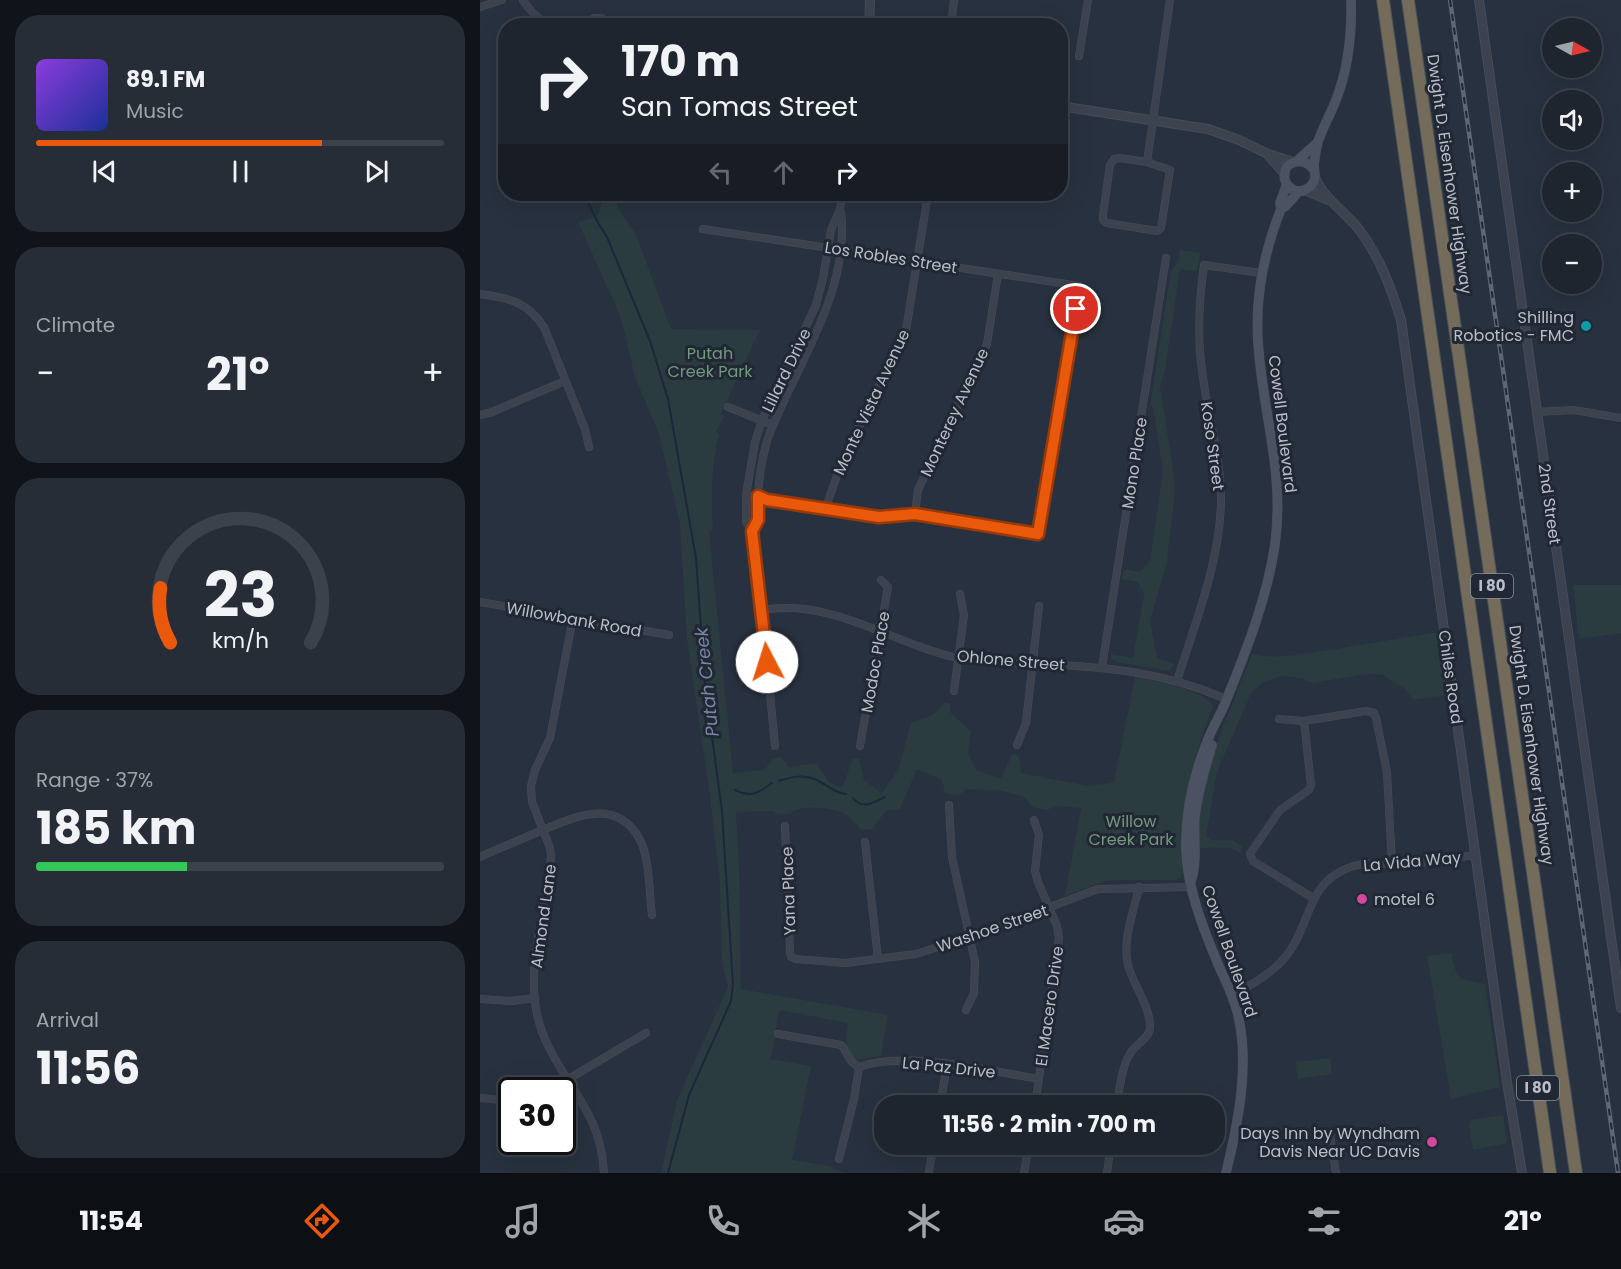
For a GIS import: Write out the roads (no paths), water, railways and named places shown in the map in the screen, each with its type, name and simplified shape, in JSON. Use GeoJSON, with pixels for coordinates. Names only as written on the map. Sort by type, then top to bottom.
{"type":"FeatureCollection","features":[{"type":"Feature","properties":{"kind":"highway","name":"I 80"},"geometry":{"type":"LineString","coordinates":[[1383,0],[1550,1173]]}},
{"type":"Feature","properties":{"kind":"highway","name":"Dwight D. Eisenhower Highway"},"geometry":{"type":"LineString","coordinates":[[1408,0],[1576,1173]]}},
{"type":"Feature","properties":{"kind":"main road"},"geometry":{"type":"LineString","coordinates":[[1317,143],[1289,165],[1286,179],[1290,187],[1301,191],[1312,185],[1317,143],[1341,87],[1348,48],[1351,0]]}},
{"type":"Feature","properties":{"kind":"main road"},"geometry":{"type":"LineString","coordinates":[[1295,161],[1307,162],[1314,174]]}},
{"type":"Feature","properties":{"kind":"main road","name":"Cowell Boulevard"},"geometry":{"type":"LineString","coordinates":[[1226,1173],[1243,1073],[1242,1041],[1238,1014],[1214,952],[1192,884],[1193,842],[1198,794],[1224,704],[1264,596],[1275,543],[1278,514],[1275,454],[1258,342],[1258,299],[1266,250],[1281,209],[1280,203],[1286,179]]}},
{"type":"Feature","properties":{"kind":"main road","name":"Cowell Boulevard"},"geometry":{"type":"LineString","coordinates":[[1281,209],[1301,191]]}},
{"type":"Feature","properties":{"kind":"street"},"geometry":{"type":"LineString","coordinates":[[480,8],[502,0]]}},
{"type":"Feature","properties":{"kind":"street"},"geometry":{"type":"LineString","coordinates":[[523,0],[537,18]]}},
{"type":"Feature","properties":{"kind":"street"},"geometry":{"type":"LineString","coordinates":[[869,18],[870,0]]}},
{"type":"Feature","properties":{"kind":"street"},"geometry":{"type":"LineString","coordinates":[[952,18],[954,0]]}},
{"type":"Feature","properties":{"kind":"street"},"geometry":{"type":"LineString","coordinates":[[1079,56],[1088,0]]}},
{"type":"Feature","properties":{"kind":"street"},"geometry":{"type":"LineString","coordinates":[[1147,162],[1170,0]]}},
{"type":"Feature","properties":{"kind":"street","name":"2nd Street"},"geometry":{"type":"LineString","coordinates":[[1479,0],[1621,1008]]}},
{"type":"Feature","properties":{"kind":"street"},"geometry":{"type":"LineString","coordinates":[[1068,107],[1208,129],[1268,154],[1295,161]]}},
{"type":"Feature","properties":{"kind":"street"},"geometry":{"type":"LineString","coordinates":[[1268,154],[1286,179]]}},
{"type":"Feature","properties":{"kind":"street"},"geometry":{"type":"LineString","coordinates":[[1113,159],[1147,162],[1170,170],[1161,228],[1157,231],[1107,223],[1103,220],[1110,165],[1113,159]]}},
{"type":"Feature","properties":{"kind":"street"},"geometry":{"type":"LineString","coordinates":[[1314,174],[1318,185],[1330,201]]}},
{"type":"Feature","properties":{"kind":"street"},"geometry":{"type":"LineString","coordinates":[[1301,191],[1330,201]]}},
{"type":"Feature","properties":{"kind":"street","name":"Lillard Drive"},"geometry":{"type":"LineString","coordinates":[[775,746],[752,531],[746,522],[746,495],[752,455],[762,420],[801,340],[821,289],[831,230],[842,201]]}},
{"type":"Feature","properties":{"kind":"street","name":"Monte Vista Avenue"},"geometry":{"type":"LineString","coordinates":[[826,507],[841,464],[906,330],[927,201]]}},
{"type":"Feature","properties":{"kind":"street","name":"Chiles Road"},"geometry":{"type":"LineString","coordinates":[[1330,201],[1356,226],[1369,245],[1384,271],[1401,320],[1475,855],[1522,1173]]}},
{"type":"Feature","properties":{"kind":"street","name":"Lillard Drive"},"geometry":{"type":"LineString","coordinates":[[752,531],[758,520],[758,496],[763,458],[773,425],[829,303],[843,231],[840,209]]}},
{"type":"Feature","properties":{"kind":"street","name":"Los Robles Street"},"geometry":{"type":"LineString","coordinates":[[703,229],[1080,286],[1038,534],[915,514]]}},
{"type":"Feature","properties":{"kind":"street","name":"Mono Place"},"geometry":{"type":"LineString","coordinates":[[1102,667],[1166,258]]}},
{"type":"Feature","properties":{"kind":"street","name":"Koso Street"},"geometry":{"type":"LineString","coordinates":[[1177,681],[1213,565],[1221,504],[1220,478],[1200,352],[1200,301],[1204,265],[1261,273]]}},
{"type":"Feature","properties":{"kind":"street","name":"Monterey Avenue"},"geometry":{"type":"LineString","coordinates":[[915,514],[918,490],[987,344],[998,274]]}},
{"type":"Feature","properties":{"kind":"street"},"geometry":{"type":"LineString","coordinates":[[480,294],[522,303],[537,317],[544,327],[585,429],[589,447]]}},
{"type":"Feature","properties":{"kind":"street"},"geometry":{"type":"LineString","coordinates":[[801,340],[811,345]]}},
{"type":"Feature","properties":{"kind":"street"},"geometry":{"type":"LineString","coordinates":[[480,416],[565,381]]}},
{"type":"Feature","properties":{"kind":"street"},"geometry":{"type":"LineString","coordinates":[[728,407],[773,425]]}},
{"type":"Feature","properties":{"kind":"street"},"geometry":{"type":"LineString","coordinates":[[1537,412],[1574,410],[1621,418]]}},
{"type":"Feature","properties":{"kind":"street"},"geometry":{"type":"LineString","coordinates":[[752,455],[763,458]]}},
{"type":"Feature","properties":{"kind":"street"},"geometry":{"type":"LineString","coordinates":[[746,495],[879,517],[915,514]]}},
{"type":"Feature","properties":{"kind":"street","name":"Modoc Place"},"geometry":{"type":"LineString","coordinates":[[860,746],[888,587],[881,580]]}},
{"type":"Feature","properties":{"kind":"street"},"geometry":{"type":"LineString","coordinates":[[954,691],[964,615],[960,594]]}},
{"type":"Feature","properties":{"kind":"street","name":"Willowbank Road"},"geometry":{"type":"LineString","coordinates":[[480,602],[669,635]]}},
{"type":"Feature","properties":{"kind":"street"},"geometry":{"type":"LineString","coordinates":[[1017,745],[1026,723],[1039,606]]}},
{"type":"Feature","properties":{"kind":"street","name":"Ohlone Street"},"geometry":{"type":"LineString","coordinates":[[762,610],[787,608],[834,614],[959,658],[1102,667],[1142,672],[1177,681],[1224,704]]}},
{"type":"Feature","properties":{"kind":"street","name":"Almond Lane"},"geometry":{"type":"LineString","coordinates":[[566,1077],[546,1040],[537,1016],[535,967],[552,855],[532,802],[531,786],[535,770],[550,738],[572,623],[570,618]]}},
{"type":"Feature","properties":{"kind":"street"},"geometry":{"type":"LineString","coordinates":[[1279,719],[1304,721],[1366,711],[1374,713],[1387,772],[1392,864]]}},
{"type":"Feature","properties":{"kind":"street"},"geometry":{"type":"LineString","coordinates":[[1304,721],[1311,785],[1309,790],[1280,810],[1250,854],[1253,861],[1313,898]]}},
{"type":"Feature","properties":{"kind":"street"},"geometry":{"type":"LineString","coordinates":[[949,805],[952,857],[970,937],[975,978],[974,993],[966,1010]]}},
{"type":"Feature","properties":{"kind":"street"},"geometry":{"type":"LineString","coordinates":[[480,856],[576,816],[604,813],[617,817],[630,826],[640,838],[645,854],[652,915]]}},
{"type":"Feature","properties":{"kind":"street","name":"El Macero Drive"},"geometry":{"type":"LineString","coordinates":[[1034,820],[1039,835],[1035,871],[1057,926],[1058,949],[1037,1095]]}},
{"type":"Feature","properties":{"kind":"street","name":"Yana Place"},"geometry":{"type":"LineString","coordinates":[[785,826],[791,957]]}},
{"type":"Feature","properties":{"kind":"street"},"geometry":{"type":"LineString","coordinates":[[865,842],[878,959]]}},
{"type":"Feature","properties":{"kind":"street","name":"La Vida Way"},"geometry":{"type":"LineString","coordinates":[[1232,996],[1273,970],[1288,954],[1300,935],[1313,898],[1329,879],[1348,867],[1422,863],[1475,855]]}},
{"type":"Feature","properties":{"kind":"street","name":"Washoe Street"},"geometry":{"type":"LineString","coordinates":[[791,957],[845,963],[916,954],[970,937],[1098,889],[1192,884]]}},
{"type":"Feature","properties":{"kind":"street"},"geometry":{"type":"LineString","coordinates":[[1119,1095],[1128,1057],[1149,1034],[1150,1029],[1145,1007],[1127,956],[1127,945],[1139,887]]}},
{"type":"Feature","properties":{"kind":"street"},"geometry":{"type":"LineString","coordinates":[[480,999],[511,1001],[535,998]]}},
{"type":"Feature","properties":{"kind":"street"},"geometry":{"type":"LineString","coordinates":[[570,1077],[646,1033]]}},
{"type":"Feature","properties":{"kind":"street"},"geometry":{"type":"LineString","coordinates":[[778,1034],[841,1045],[848,1059],[859,1067],[854,1099],[839,1159]]}},
{"type":"Feature","properties":{"kind":"street","name":"La Paz Drive"},"geometry":{"type":"LineString","coordinates":[[859,1067],[909,1061],[946,1064],[1039,1078]]}},
{"type":"Feature","properties":{"kind":"street"},"geometry":{"type":"LineString","coordinates":[[942,1095],[946,1064]]}},
{"type":"Feature","properties":{"kind":"street","name":"Almond Lane"},"geometry":{"type":"LineString","coordinates":[[576,1094],[593,1123],[599,1140],[604,1173]]}},
{"type":"Feature","properties":{"kind":"street"},"geometry":{"type":"LineString","coordinates":[[480,1098],[498,1100]]}},
{"type":"Feature","properties":{"kind":"street"},"geometry":{"type":"LineString","coordinates":[[1330,1136],[1336,1173]]}},
{"type":"Feature","properties":{"kind":"street"},"geometry":{"type":"LineString","coordinates":[[929,1171],[932,1155]]}},
{"type":"Feature","properties":{"kind":"street"},"geometry":{"type":"LineString","coordinates":[[1024,1173],[1027,1155]]}},
{"type":"Feature","properties":{"kind":"street"},"geometry":{"type":"LineString","coordinates":[[1107,1173],[1109,1155]]}},
{"type":"Feature","properties":{"kind":"waterway","name":"Putah Creek"},"geometry":{"type":"LineString","coordinates":[[587,201],[607,237],[650,341],[668,399],[696,558],[705,685],[722,811],[733,985],[731,1001],[689,1095],[668,1173]]}},
{"type":"Feature","properties":{"kind":"waterway"},"geometry":{"type":"LineString","coordinates":[[779,781],[792,777],[810,777],[837,792],[846,794]]}},
{"type":"Feature","properties":{"kind":"waterway"},"geometry":{"type":"LineString","coordinates":[[735,790],[750,794],[772,783]]}},
{"type":"Feature","properties":{"kind":"waterway"},"geometry":{"type":"LineString","coordinates":[[853,798],[864,805],[885,797]]}},
{"type":"Feature","properties":{"kind":"railway"},"geometry":{"type":"LineString","coordinates":[[1450,0],[1618,1173]]}},
{"type":"Feature","properties":{"kind":"place","name":"Shilling Robotics - FMC"},"geometry":{"type":"Point","coordinates":[1586,326]}},
{"type":"Feature","properties":{"kind":"place","name":"motel 6"},"geometry":{"type":"Point","coordinates":[1362,899]}},
{"type":"Feature","properties":{"kind":"place","name":"Days Inn by Wyndham Davis Near UC Davis"},"geometry":{"type":"Point","coordinates":[1432,1142]}},
{"type":"Feature","properties":{"kind":"park label","name":"Putah Creek Park"},"geometry":{"type":"Point","coordinates":[710,362]}},
{"type":"Feature","properties":{"kind":"park label","name":"Willow Creek Park"},"geometry":{"type":"Point","coordinates":[1131,830]}}]}
